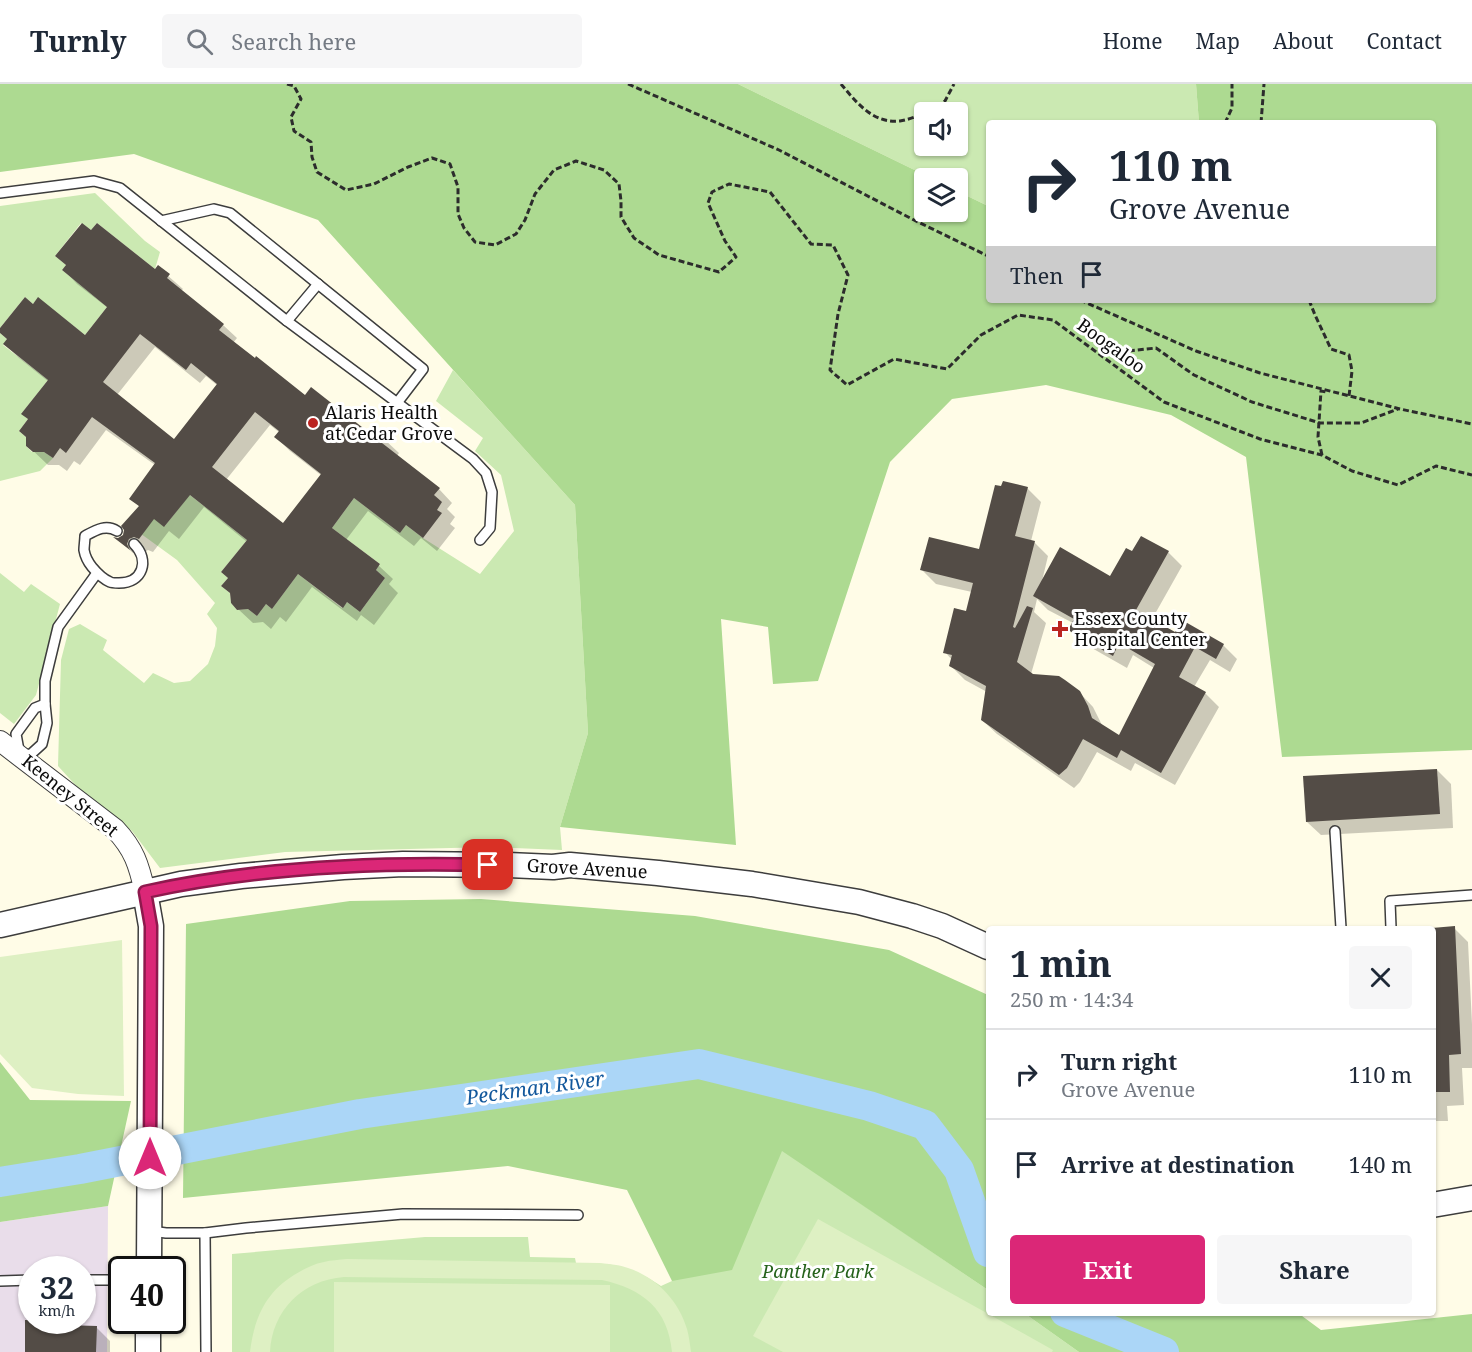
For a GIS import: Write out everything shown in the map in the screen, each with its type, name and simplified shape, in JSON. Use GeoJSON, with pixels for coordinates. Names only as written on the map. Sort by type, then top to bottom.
{"type":"FeatureCollection","features":[{"type":"Feature","properties":{"kind":"street","name":"Keeney Street"},"geometry":{"type":"LineString","coordinates":[[0,741],[123,837],[136,858],[145,892]]}},
{"type":"Feature","properties":{"kind":"street","name":"Grove Avenue"},"geometry":{"type":"LineString","coordinates":[[0,925],[181,884],[241,876],[343,867],[436,864],[570,866],[752,884],[859,902],[942,926],[986,946]]}},
{"type":"Feature","properties":{"kind":"street"},"geometry":{"type":"LineString","coordinates":[[145,892],[151,926],[148,1256]]}},
{"type":"Feature","properties":{"kind":"street"},"geometry":{"type":"LineString","coordinates":[[1436,1204],[1472,1198]]}},
{"type":"Feature","properties":{"kind":"street"},"geometry":{"type":"LineString","coordinates":[[148,1334],[148,1352]]}},
{"type":"Feature","properties":{"kind":"lane"},"geometry":{"type":"LineString","coordinates":[[0,193],[94,181],[120,188],[287,321],[473,459],[486,473],[492,492],[490,528],[480,540]]}},
{"type":"Feature","properties":{"kind":"lane"},"geometry":{"type":"LineString","coordinates":[[161,221],[214,209],[230,213],[423,369],[397,403]]}},
{"type":"Feature","properties":{"kind":"lane"},"geometry":{"type":"LineString","coordinates":[[287,321],[318,284]]}},
{"type":"Feature","properties":{"kind":"lane"},"geometry":{"type":"LineString","coordinates":[[117,531],[112,528],[100,528],[85,536],[84,550],[88,561],[97,573],[111,582],[125,583],[136,579],[142,569],[143,560],[141,550],[134,544]]}},
{"type":"Feature","properties":{"kind":"lane"},"geometry":{"type":"LineString","coordinates":[[45,704],[35,708],[16,734],[20,756],[32,754],[42,744],[47,723],[45,681],[58,627],[97,573]]}},
{"type":"Feature","properties":{"kind":"lane"},"geometry":{"type":"LineString","coordinates":[[1335,831],[1341,926]]}},
{"type":"Feature","properties":{"kind":"lane"},"geometry":{"type":"LineString","coordinates":[[1392,926],[1390,901],[1472,895]]}},
{"type":"Feature","properties":{"kind":"lane"},"geometry":{"type":"LineString","coordinates":[[149,1230],[166,1233],[205,1233],[403,1214],[578,1215]]}},
{"type":"Feature","properties":{"kind":"lane"},"geometry":{"type":"LineString","coordinates":[[205,1233],[206,1352]]}},
{"type":"Feature","properties":{"kind":"lane"},"geometry":{"type":"LineString","coordinates":[[0,1281],[18,1280]]}},
{"type":"Feature","properties":{"kind":"path","name":"Boogaloo"},"geometry":{"type":"LineString","coordinates":[[287,84],[294,86],[301,99],[291,117],[294,131],[311,142],[316,172],[346,190],[374,184],[408,167],[432,159],[450,164],[458,187],[458,214],[464,228],[475,242],[495,245],[516,234],[525,220],[535,194],[554,170],[576,161],[604,170],[619,184],[621,217],[634,238],[659,255],[719,272],[736,257],[725,241],[708,203],[711,192],[729,184],[770,192],[811,244],[833,245],[848,275],[838,314],[830,370],[847,385],[894,359],[948,369],[981,336],[1018,315],[1053,320],[1164,402],[1260,439],[1322,455],[1352,471],[1398,485],[1436,466],[1472,475]]}},
{"type":"Feature","properties":{"kind":"path"},"geometry":{"type":"LineString","coordinates":[[628,84],[779,150],[986,255]]}},
{"type":"Feature","properties":{"kind":"path"},"geometry":{"type":"LineString","coordinates":[[841,84],[858,105],[877,117],[900,121],[914,117]]}},
{"type":"Feature","properties":{"kind":"path"},"geometry":{"type":"LineString","coordinates":[[943,102],[954,84]]}},
{"type":"Feature","properties":{"kind":"path"},"geometry":{"type":"LineString","coordinates":[[1226,120],[1232,108],[1232,84]]}},
{"type":"Feature","properties":{"kind":"path"},"geometry":{"type":"LineString","coordinates":[[1261,120],[1264,84]]}},
{"type":"Feature","properties":{"kind":"path"},"geometry":{"type":"LineString","coordinates":[[1087,303],[1196,351],[1260,373],[1472,424]]}},
{"type":"Feature","properties":{"kind":"path"},"geometry":{"type":"LineString","coordinates":[[1310,303],[1331,349],[1349,355],[1352,371],[1349,396]]}},
{"type":"Feature","properties":{"kind":"path"},"geometry":{"type":"LineString","coordinates":[[1101,355],[1156,348],[1194,375],[1252,402],[1320,423],[1361,423],[1400,408]]}},
{"type":"Feature","properties":{"kind":"path"},"geometry":{"type":"LineString","coordinates":[[1322,455],[1318,437],[1321,391],[1349,396]]}},
{"type":"Feature","properties":{"kind":"shaded area"},"geometry":{"type":"Polygon","coordinates":[[[108,1206],[107,1352],[0,1352],[0,1222],[108,1206]]]}},
{"type":"Feature","properties":{"kind":"green space"},"geometry":{"type":"Polygon","coordinates":[[[0,84],[738,84],[914,170],[914,222],[968,222],[968,196],[986,205],[986,303],[1436,303],[1436,120],[1199,120],[1196,84],[1472,84],[1472,750],[1282,757],[1246,457],[1171,415],[1046,385],[952,399],[890,462],[818,681],[773,684],[768,627],[721,619],[736,845],[560,827],[588,733],[575,505],[318,220],[134,154],[0,172],[0,84]]]}},
{"type":"Feature","properties":{"kind":"green space"},"geometry":{"type":"Polygon","coordinates":[[[738,84],[1196,84],[1199,120],[986,120],[986,205],[968,196],[968,168],[914,170],[738,84]]]}},
{"type":"Feature","properties":{"kind":"green space"},"geometry":{"type":"Polygon","coordinates":[[[95,193],[145,241],[160,252],[155,269],[97,223],[91,230],[81,223],[55,256],[66,265],[62,270],[107,307],[85,335],[38,298],[33,304],[25,297],[0,328],[0,206],[95,193]]]}},
{"type":"Feature","properties":{"kind":"green space"},"geometry":{"type":"Polygon","coordinates":[[[0,333],[7,339],[3,345],[48,380],[22,413],[28,419],[19,431],[26,437],[26,446],[32,452],[44,452],[53,458],[40,471],[0,481],[0,333]]]}},
{"type":"Feature","properties":{"kind":"green space"},"geometry":{"type":"Polygon","coordinates":[[[453,370],[575,505],[588,733],[560,827],[562,850],[492,847],[285,852],[160,868],[132,831],[80,790],[58,766],[61,660],[69,629],[80,624],[107,640],[103,650],[144,683],[153,673],[174,683],[190,681],[208,664],[215,646],[217,628],[207,614],[215,603],[177,560],[137,531],[150,515],[165,526],[183,503],[186,492],[247,540],[221,572],[228,578],[221,586],[230,593],[231,603],[237,610],[248,609],[257,616],[266,604],[272,609],[298,574],[342,608],[347,602],[360,612],[385,578],[376,570],[380,564],[332,528],[354,498],[400,533],[406,525],[480,574],[514,531],[501,475],[475,451],[483,438],[436,401],[453,370]]]}},
{"type":"Feature","properties":{"kind":"green space"},"geometry":{"type":"Polygon","coordinates":[[[0,573],[24,592],[31,584],[60,604],[36,695],[14,724],[0,713],[0,573]]]}},
{"type":"Feature","properties":{"kind":"green space"},"geometry":{"type":"Polygon","coordinates":[[[481,899],[695,916],[889,950],[986,994],[986,1289],[782,1151],[732,1270],[672,1281],[627,1190],[508,1166],[183,1198],[186,924],[350,901],[481,899]]]}},
{"type":"Feature","properties":{"kind":"green space"},"geometry":{"type":"Polygon","coordinates":[[[122,940],[124,1096],[78,1094],[32,1088],[0,1054],[0,957],[122,940]]]}},
{"type":"Feature","properties":{"kind":"green space"},"geometry":{"type":"Polygon","coordinates":[[[0,1062],[30,1100],[131,1101],[108,1206],[0,1222],[0,1062]]]}},
{"type":"Feature","properties":{"kind":"green space","name":"Panther Park"},"geometry":{"type":"Polygon","coordinates":[[[782,1150],[986,1289],[986,1316],[1028,1316],[1079,1352],[232,1352],[232,1254],[425,1237],[528,1237],[530,1257],[575,1258],[576,1263],[630,1269],[661,1286],[672,1281],[782,1150]]]}},
{"type":"Feature","properties":{"kind":"green space"},"geometry":{"type":"Polygon","coordinates":[[[818,1219],[986,1313],[986,1316],[992,1316],[1053,1350],[1052,1352],[783,1352],[753,1336],[818,1219]]]}},
{"type":"Feature","properties":{"kind":"green space"},"geometry":{"type":"Polygon","coordinates":[[[347,1259],[600,1263],[625,1267],[648,1277],[672,1300],[688,1332],[691,1352],[672,1352],[665,1324],[651,1303],[630,1289],[602,1280],[344,1277],[329,1279],[303,1291],[292,1300],[276,1323],[270,1352],[250,1352],[258,1318],[275,1290],[309,1267],[327,1261],[347,1259]]]}},
{"type":"Feature","properties":{"kind":"green space"},"geometry":{"type":"Polygon","coordinates":[[[334,1282],[610,1285],[610,1352],[334,1352],[334,1282]]]}},
{"type":"Feature","properties":{"kind":"green space"},"geometry":{"type":"Polygon","coordinates":[[[1472,1314],[1472,1352],[1079,1352],[1028,1316],[1302,1316],[1321,1330],[1472,1314]]]}},
{"type":"Feature","properties":{"kind":"building","name":"Alaris Health at Cedar Grove"},"geometry":{"type":"Polygon","coordinates":[[[82,223],[91,230],[97,223],[155,269],[158,265],[170,274],[167,278],[224,324],[219,330],[255,358],[256,356],[305,395],[311,387],[367,431],[371,427],[386,439],[382,443],[440,488],[434,495],[442,502],[437,510],[442,513],[423,538],[406,525],[400,533],[354,498],[332,528],[380,564],[376,570],[385,578],[360,612],[347,602],[343,608],[298,574],[272,609],[266,604],[257,616],[248,609],[237,610],[231,603],[230,593],[221,586],[228,578],[221,572],[247,540],[190,495],[164,527],[154,519],[139,539],[134,537],[129,539],[127,544],[130,550],[113,537],[118,538],[123,535],[124,530],[121,526],[139,506],[129,499],[155,463],[92,417],[66,453],[60,448],[53,458],[44,452],[33,452],[26,446],[26,437],[19,431],[28,419],[21,414],[48,380],[3,344],[7,339],[0,333],[0,328],[25,297],[33,304],[38,297],[85,335],[107,307],[62,270],[66,265],[55,256],[82,223]],[[140,334],[103,382],[174,439],[217,384],[191,363],[186,370],[140,334]],[[255,412],[212,467],[283,523],[321,474],[274,437],[279,431],[255,412]]]}},
{"type":"Feature","properties":{"kind":"building"},"geometry":{"type":"Polygon","coordinates":[[[1003,481],[1028,487],[1015,536],[1035,541],[1013,627],[1015,628],[1027,606],[1033,608],[1017,662],[1033,674],[1059,676],[1080,691],[1092,718],[1119,735],[1155,664],[1119,643],[1113,656],[1068,630],[1074,619],[1033,596],[1060,547],[1110,576],[1126,548],[1132,551],[1141,536],[1169,551],[1136,610],[1175,632],[1182,620],[1224,644],[1216,659],[1195,647],[1179,677],[1206,692],[1161,773],[1121,750],[1117,758],[1083,739],[1067,768],[1059,775],[981,720],[986,686],[949,666],[952,655],[943,653],[954,608],[966,611],[973,583],[920,570],[929,537],[979,549],[995,485],[1001,486],[1003,481]]]}},
{"type":"Feature","properties":{"kind":"building"},"geometry":{"type":"Polygon","coordinates":[[[1437,769],[1440,814],[1306,822],[1303,776],[1437,769]]]}},
{"type":"Feature","properties":{"kind":"building"},"geometry":{"type":"Polygon","coordinates":[[[1455,926],[1461,1054],[1449,1055],[1450,1092],[1436,1092],[1436,928],[1455,926]]]}},
{"type":"Feature","properties":{"kind":"building"},"geometry":{"type":"Polygon","coordinates":[[[97,1326],[96,1352],[25,1352],[25,1334],[96,1334],[97,1326]]]}},
{"type":"Feature","properties":{"kind":"waterway","name":"Peckman River"},"geometry":{"type":"LineString","coordinates":[[0,1182],[80,1169],[360,1114],[699,1064],[869,1106],[925,1125],[959,1170],[986,1246]]}},
{"type":"Feature","properties":{"kind":"waterway","name":"Peckman River"},"geometry":{"type":"LineString","coordinates":[[1075,1316],[1164,1352]]}},
{"type":"Feature","properties":{"kind":"place","name":"Alaris Health at Cedar Grove"},"geometry":{"type":"Point","coordinates":[313,423]}},
{"type":"Feature","properties":{"kind":"place","name":"Essex County Hospital Center"},"geometry":{"type":"Point","coordinates":[1060,629]}},
{"type":"Feature","properties":{"kind":"route"},"geometry":{"type":"LineString","coordinates":[[150,1158],[151,926],[145,892],[181,884],[298,870],[403,864],[488,865]]}}]}
